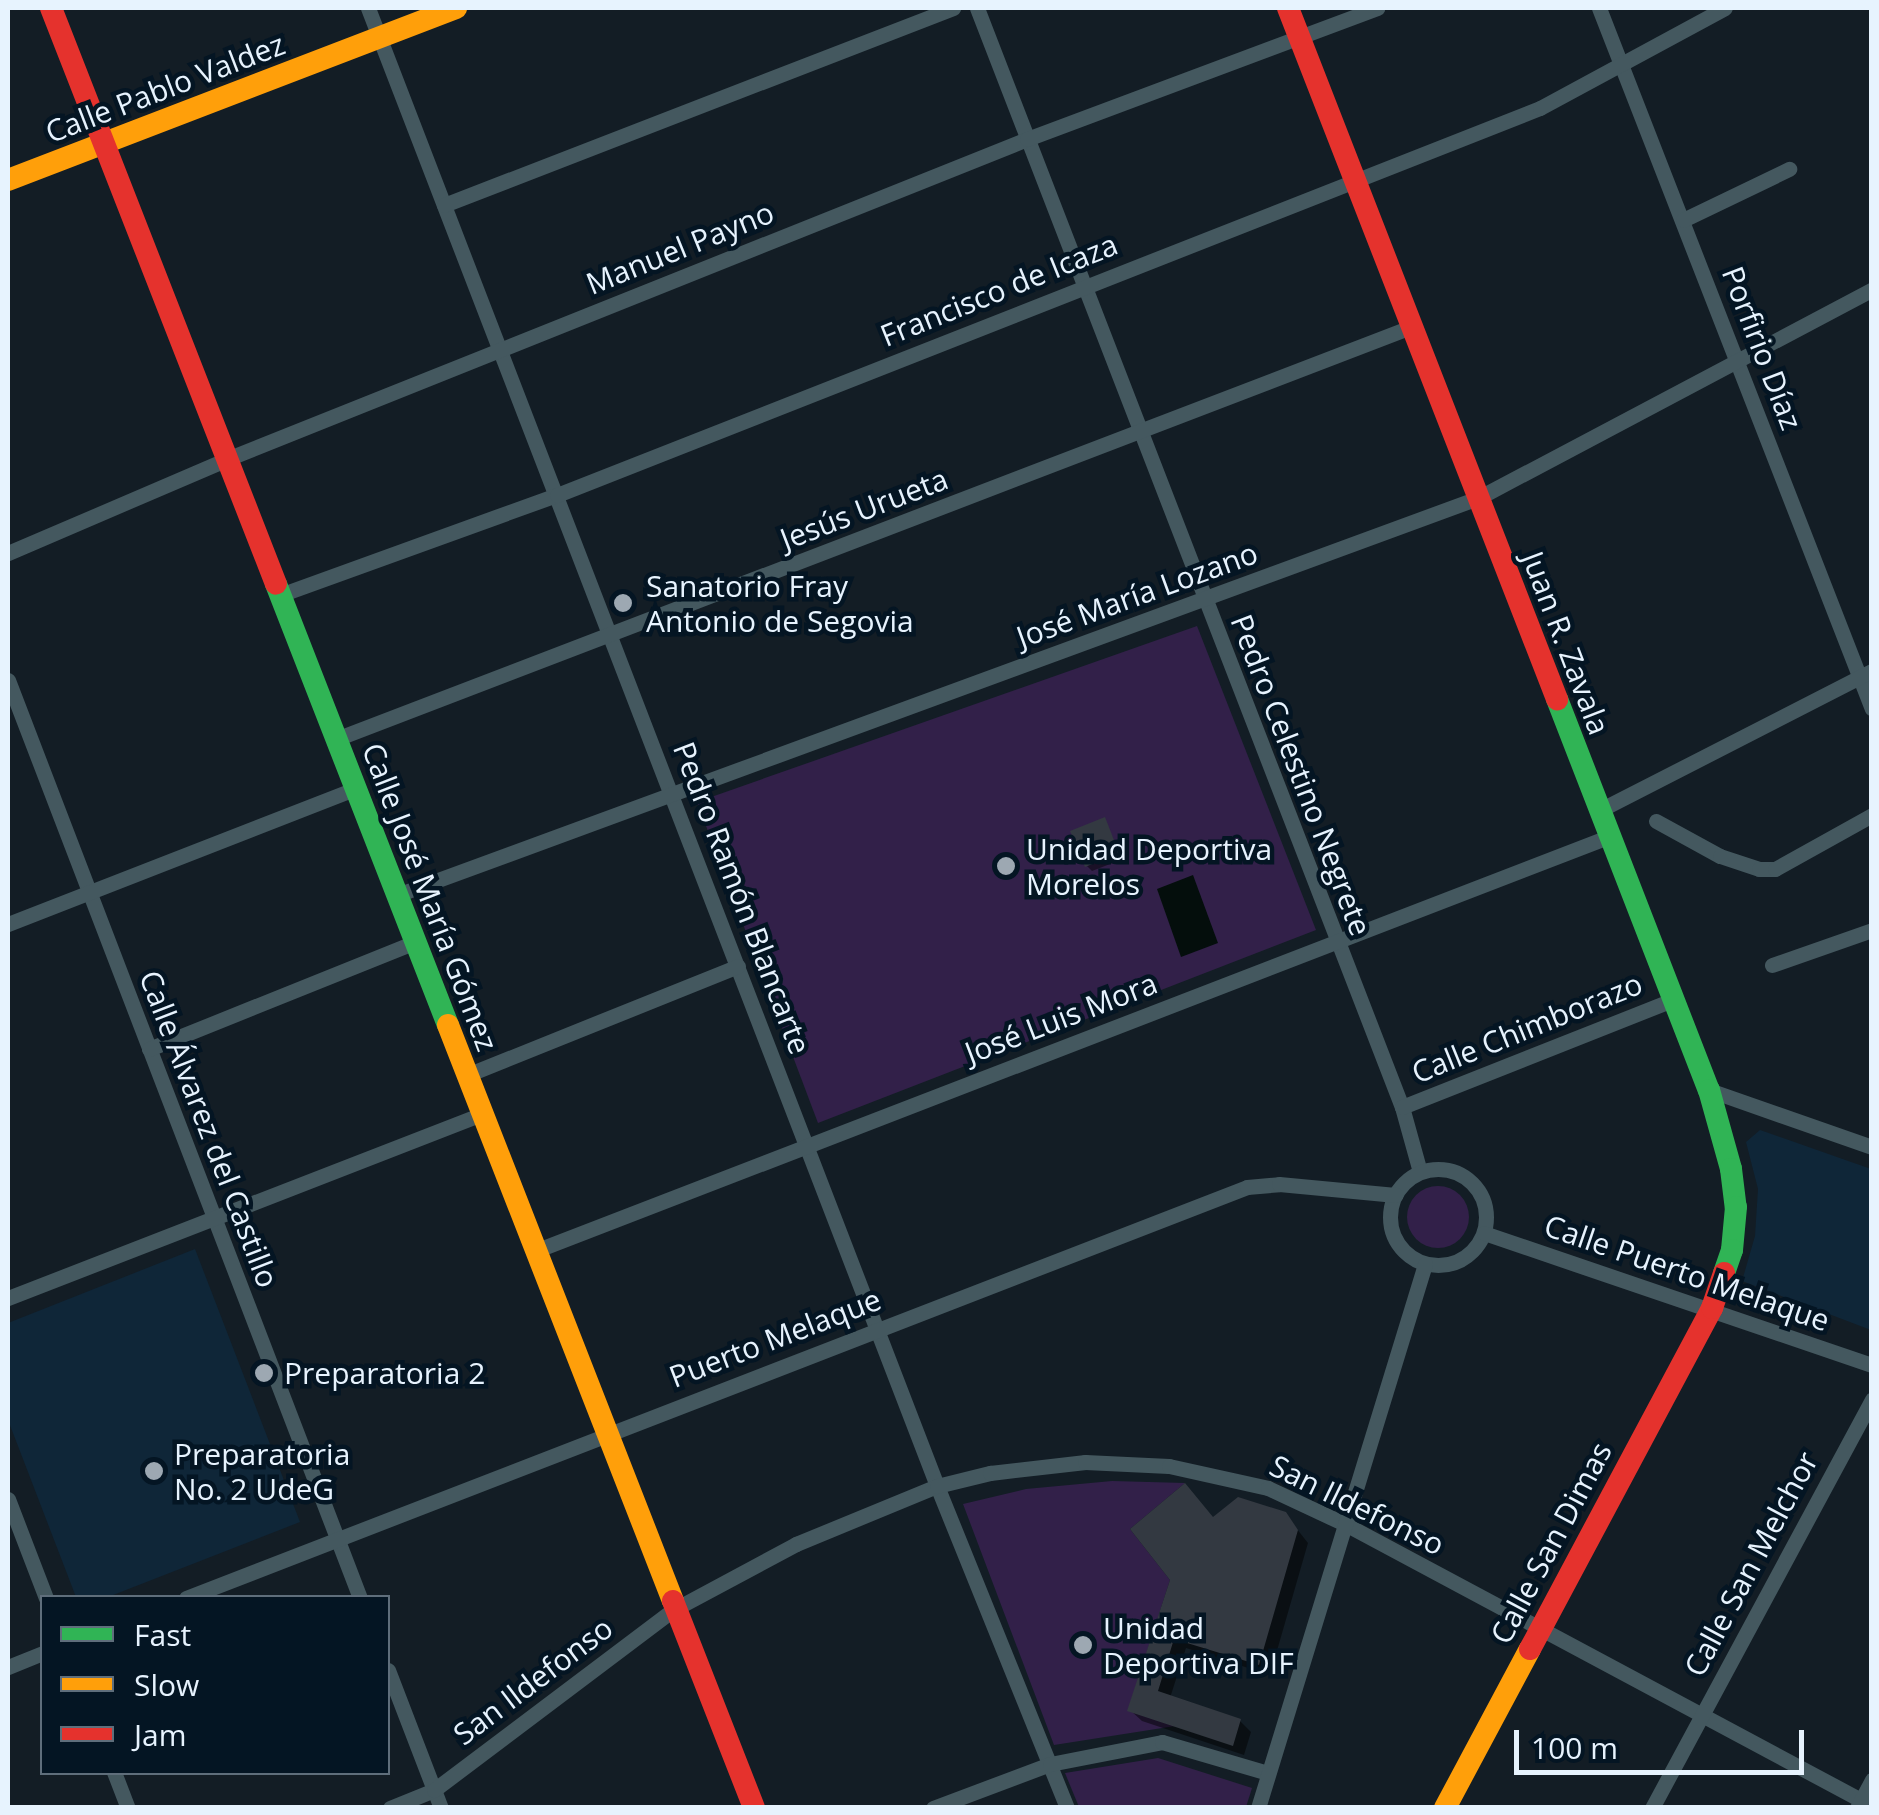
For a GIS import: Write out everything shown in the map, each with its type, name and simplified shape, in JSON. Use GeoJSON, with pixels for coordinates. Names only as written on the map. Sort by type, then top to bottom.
{"type":"FeatureCollection","features":[{"type":"Feature","properties":{"kind":"street","name":"Calle José María Gómez"},"geometry":{"type":"LineString","coordinates":[[51,8],[673,1610],[754,1808]]}},
{"type":"Feature","properties":{"kind":"street","name":"Pedro Ramón Blancarte"},"geometry":{"type":"LineString","coordinates":[[368,8],[937,1486],[1067,1808]]}},
{"type":"Feature","properties":{"kind":"street","name":"Calle Pablo Valdez"},"geometry":{"type":"LineString","coordinates":[[8,180],[456,8]]}},
{"type":"Feature","properties":{"kind":"street"},"geometry":{"type":"LineString","coordinates":[[444,205],[953,8]]}},
{"type":"Feature","properties":{"kind":"street","name":"Pedro Celestino Negrete"},"geometry":{"type":"LineString","coordinates":[[977,8],[1402,1108],[1420,1172]]}},
{"type":"Feature","properties":{"kind":"street","name":"Juan R. Zavala"},"geometry":{"type":"LineString","coordinates":[[1288,8],[1709,1090],[1731,1169],[1737,1228],[1712,1308]]}},
{"type":"Feature","properties":{"kind":"street","name":"Manuel Payno"},"geometry":{"type":"LineString","coordinates":[[8,553],[227,459],[1027,139],[1378,8]]}},
{"type":"Feature","properties":{"kind":"street","name":"Porfirio Díaz"},"geometry":{"type":"LineString","coordinates":[[1599,8],[1866,675],[1872,709]]}},
{"type":"Feature","properties":{"kind":"street","name":"Francisco de Icaza"},"geometry":{"type":"LineString","coordinates":[[280,595],[557,496],[1540,108],[1725,8]]}},
{"type":"Feature","properties":{"kind":"street"},"geometry":{"type":"LineString","coordinates":[[1683,220],[1789,170]]}},
{"type":"Feature","properties":{"kind":"street","name":"José María Lozano"},"geometry":{"type":"LineString","coordinates":[[397,895],[1478,498],[1872,289]]}},
{"type":"Feature","properties":{"kind":"street","name":"Jesús Urueta"},"geometry":{"type":"LineString","coordinates":[[336,739],[1411,326]]}},
{"type":"Feature","properties":{"kind":"street"},"geometry":{"type":"LineString","coordinates":[[1598,812],[1866,675]]}},
{"type":"Feature","properties":{"kind":"street","name":"Calle Álvarez del Castillo"},"geometry":{"type":"LineString","coordinates":[[8,680],[359,1595]]}},
{"type":"Feature","properties":{"kind":"street"},"geometry":{"type":"LineString","coordinates":[[8,924],[355,789]]}},
{"type":"Feature","properties":{"kind":"street"},"geometry":{"type":"LineString","coordinates":[[1656,821],[1720,856],[1758,870],[1775,870],[1872,815]]}},
{"type":"Feature","properties":{"kind":"street","name":"José Luis Mora"},"geometry":{"type":"LineString","coordinates":[[535,1251],[1608,837]]}},
{"type":"Feature","properties":{"kind":"street"},"geometry":{"type":"LineString","coordinates":[[1772,965],[1872,930]]}},
{"type":"Feature","properties":{"kind":"street"},"geometry":{"type":"LineString","coordinates":[[149,1049],[414,942]]}},
{"type":"Feature","properties":{"kind":"street"},"geometry":{"type":"LineString","coordinates":[[466,1075],[738,966]]}},
{"type":"Feature","properties":{"kind":"street","name":"Calle Chimborazo"},"geometry":{"type":"LineString","coordinates":[[1402,1108],[1672,1000]]}},
{"type":"Feature","properties":{"kind":"street"},"geometry":{"type":"LineString","coordinates":[[1709,1090],[1872,1147]]}},
{"type":"Feature","properties":{"kind":"street"},"geometry":{"type":"LineString","coordinates":[[8,1298],[482,1114]]}},
{"type":"Feature","properties":{"kind":"street"},"geometry":{"type":"LineString","coordinates":[[1456,1171],[1472,1182],[1483,1197],[1487,1215],[1484,1233],[1461,1260],[1426,1264],[1398,1244],[1390,1212],[1395,1195],[1420,1172],[1456,1171]]}},
{"type":"Feature","properties":{"kind":"street","name":"Puerto Melaque"},"geometry":{"type":"LineString","coordinates":[[194,1595],[1247,1188],[1279,1184],[1395,1195]]}},
{"type":"Feature","properties":{"kind":"street","name":"Calle Puerto Melaque"},"geometry":{"type":"LineString","coordinates":[[1484,1233],[1872,1366]]}},
{"type":"Feature","properties":{"kind":"street"},"geometry":{"type":"LineString","coordinates":[[1258,1808],[1426,1264]]}},
{"type":"Feature","properties":{"kind":"street","name":"Calle San Dimas"},"geometry":{"type":"LineString","coordinates":[[1445,1808],[1712,1308]]}},
{"type":"Feature","properties":{"kind":"street","name":"Calle San Melchor"},"geometry":{"type":"LineString","coordinates":[[1652,1808],[1872,1400]]}},
{"type":"Feature","properties":{"kind":"street","name":"San Ildefonso"},"geometry":{"type":"LineString","coordinates":[[390,1808],[434,1790],[673,1610],[796,1544],[937,1486],[1063,1463],[1169,1466],[1268,1488],[1344,1524],[1863,1805]]}},
{"type":"Feature","properties":{"kind":"street"},"geometry":{"type":"LineString","coordinates":[[8,1498],[45,1595]]}},
{"type":"Feature","properties":{"kind":"street"},"geometry":{"type":"LineString","coordinates":[[8,1667],[40,1655]]}},
{"type":"Feature","properties":{"kind":"street"},"geometry":{"type":"LineString","coordinates":[[390,1675],[441,1808]]}},
{"type":"Feature","properties":{"kind":"street"},"geometry":{"type":"LineString","coordinates":[[933,1808],[1050,1764],[1162,1742],[1268,1773]]}},
{"type":"Feature","properties":{"kind":"street"},"geometry":{"type":"LineString","coordinates":[[115,1775],[128,1808]]}},
{"type":"Feature","properties":{"kind":"street"},"geometry":{"type":"LineString","coordinates":[[1863,1805],[1872,1780]]}},
{"type":"Feature","properties":{"kind":"shaded area","name":"Unidad Deportiva Morelos"},"geometry":{"type":"Polygon","coordinates":[[[1197,626],[1316,930],[818,1123],[697,802],[1197,626]]]}},
{"type":"Feature","properties":{"kind":"shaded area"},"geometry":{"type":"Polygon","coordinates":[[[1193,875],[1218,943],[1181,957],[1157,889],[1193,875]]]}},
{"type":"Feature","properties":{"kind":"shaded area"},"geometry":{"type":"Polygon","coordinates":[[[1760,1130],[1871,1169],[1871,1330],[1742,1281],[1755,1236],[1758,1189],[1746,1142],[1760,1130]]]}},
{"type":"Feature","properties":{"kind":"shaded area"},"geometry":{"type":"Polygon","coordinates":[[[1438,1186],[1460,1195],[1469,1217],[1460,1239],[1438,1248],[1416,1239],[1407,1217],[1416,1195],[1438,1186]]]}},
{"type":"Feature","properties":{"kind":"shaded area","name":"Preparatoria No. 2 UdeG"},"geometry":{"type":"Polygon","coordinates":[[[195,1249],[300,1522],[113,1595],[75,1595],[8,1420],[8,1323],[195,1249]]]}},
{"type":"Feature","properties":{"kind":"shaded area","name":"Unidad Deportiva DIF"},"geometry":{"type":"Polygon","coordinates":[[[1112,1481],[1185,1483],[1130,1529],[1170,1580],[1128,1710],[1175,1726],[1054,1745],[963,1504],[1026,1489],[1112,1481]]]}},
{"type":"Feature","properties":{"kind":"shaded area"},"geometry":{"type":"Polygon","coordinates":[[[1158,1758],[1252,1788],[1246,1807],[1079,1807],[1065,1773],[1158,1758]]]}},
{"type":"Feature","properties":{"kind":"building"},"geometry":{"type":"Polygon","coordinates":[[[1105,817],[1119,853],[1085,867],[1070,831],[1105,817]]]}},
{"type":"Feature","properties":{"kind":"building"},"geometry":{"type":"Polygon","coordinates":[[[1185,1483],[1213,1517],[1238,1497],[1286,1512],[1298,1530],[1259,1665],[1174,1639],[1158,1691],[1241,1719],[1233,1746],[1127,1711],[1170,1580],[1130,1529],[1185,1483]]]}},
{"type":"Feature","properties":{"kind":"traffic: fast"},"geometry":{"type":"LineString","coordinates":[[276,584],[448,1025]]}},
{"type":"Feature","properties":{"kind":"traffic: fast"},"geometry":{"type":"LineString","coordinates":[[1557,699],[1709,1090],[1731,1169],[1736,1207],[1732,1250],[1724,1273]]}},
{"type":"Feature","properties":{"kind":"traffic: slow"},"geometry":{"type":"LineString","coordinates":[[8,180],[456,8]]}},
{"type":"Feature","properties":{"kind":"traffic: slow"},"geometry":{"type":"LineString","coordinates":[[448,1025],[673,1601]]}},
{"type":"Feature","properties":{"kind":"traffic: slow"},"geometry":{"type":"LineString","coordinates":[[1445,1808],[1530,1649]]}},
{"type":"Feature","properties":{"kind":"traffic: jam"},"geometry":{"type":"LineString","coordinates":[[51,8],[276,584]]}},
{"type":"Feature","properties":{"kind":"traffic: jam"},"geometry":{"type":"LineString","coordinates":[[1288,8],[1557,699]]}},
{"type":"Feature","properties":{"kind":"traffic: jam"},"geometry":{"type":"LineString","coordinates":[[1530,1649],[1712,1308],[1724,1273]]}},
{"type":"Feature","properties":{"kind":"traffic: jam"},"geometry":{"type":"LineString","coordinates":[[673,1601],[754,1808]]}},
{"type":"Feature","properties":{"kind":"place","name":"Sanatorio Fray Antonio de Segovia"},"geometry":{"type":"Point","coordinates":[623,603]}},
{"type":"Feature","properties":{"kind":"place","name":"Unidad Deportiva Morelos"},"geometry":{"type":"Point","coordinates":[1006,866]}},
{"type":"Feature","properties":{"kind":"place","name":"Preparatoria 2"},"geometry":{"type":"Point","coordinates":[264,1373]}},
{"type":"Feature","properties":{"kind":"place","name":"Preparatoria No. 2 UdeG"},"geometry":{"type":"Point","coordinates":[154,1471]}},
{"type":"Feature","properties":{"kind":"place","name":"Unidad Deportiva DIF"},"geometry":{"type":"Point","coordinates":[1083,1645]}}]}
